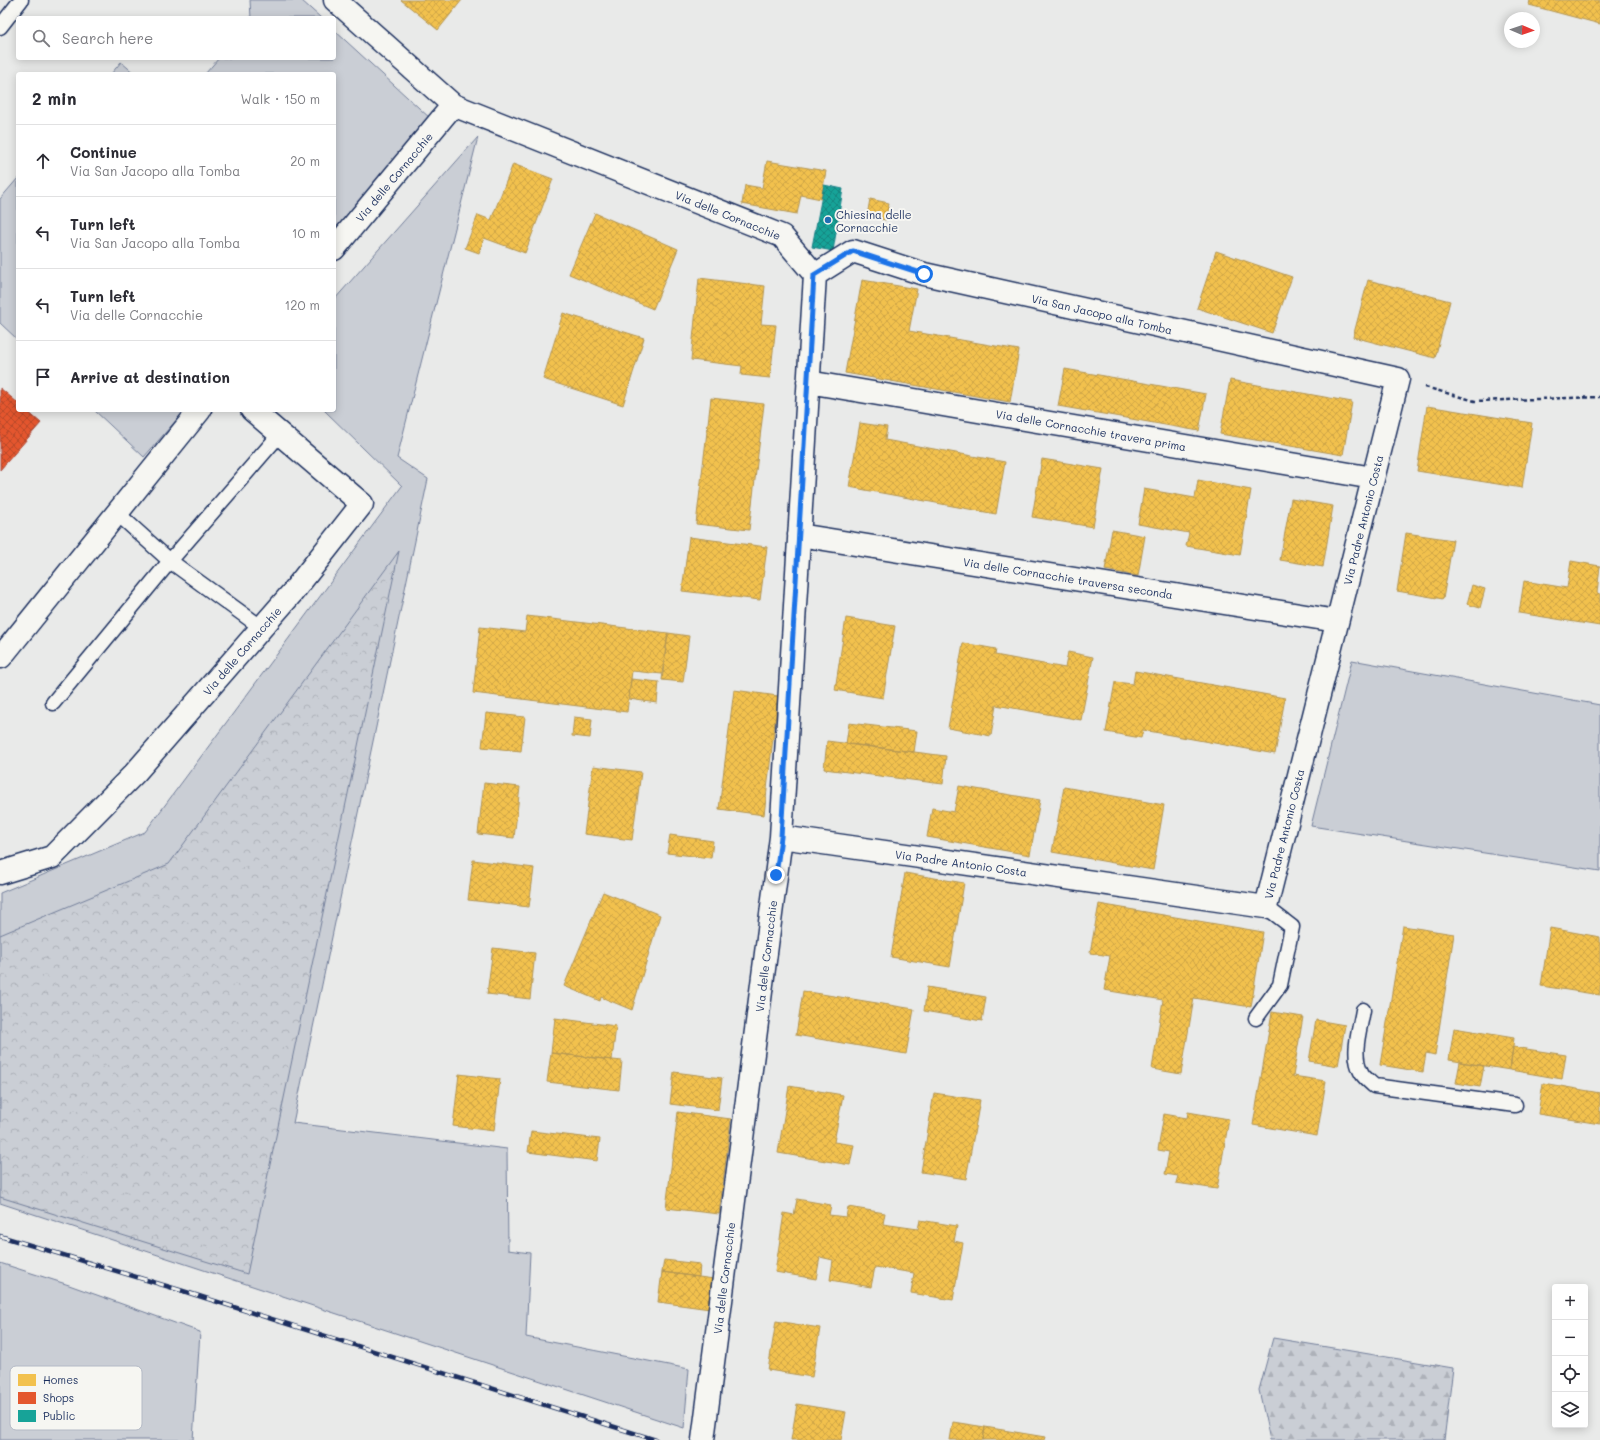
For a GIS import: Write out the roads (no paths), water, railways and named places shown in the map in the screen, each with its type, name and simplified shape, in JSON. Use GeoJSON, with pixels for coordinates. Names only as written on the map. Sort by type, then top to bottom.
{"type":"FeatureCollection","features":[{"type":"Feature","properties":{"kind":"street","name":"Via delle Cornacchie"},"geometry":{"type":"LineString","coordinates":[[335,0],[453,105],[782,236],[814,275],[781,837],[703,1440]]}},
{"type":"Feature","properties":{"kind":"street","name":"Via delle Cornacchie"},"geometry":{"type":"LineString","coordinates":[[336,247],[453,105]]}},
{"type":"Feature","properties":{"kind":"street","name":"Via San Jacopo alla Tomba"},"geometry":{"type":"LineString","coordinates":[[814,275],[853,251],[924,274],[1398,379]]}},
{"type":"Feature","properties":{"kind":"street","name":"Via Padre Antonio Costa"},"geometry":{"type":"LineString","coordinates":[[781,837],[1266,907],[1398,379]]}},
{"type":"Feature","properties":{"kind":"street","name":"Via delle Cornacchie travera prima"},"geometry":{"type":"LineString","coordinates":[[808,382],[1373,478]]}},
{"type":"Feature","properties":{"kind":"street"},"geometry":{"type":"LineString","coordinates":[[1,657],[198,412]]}},
{"type":"Feature","properties":{"kind":"street","name":"Via delle Cornacchie"},"geometry":{"type":"LineString","coordinates":[[0,873],[52,856],[135,773],[292,593],[362,504],[254,412]]}},
{"type":"Feature","properties":{"kind":"street","name":"Via delle Cornacchie traversa seconda"},"geometry":{"type":"LineString","coordinates":[[799,535],[1337,621]]}},
{"type":"Feature","properties":{"kind":"lane"},"geometry":{"type":"LineString","coordinates":[[0,27],[21,0]]}},
{"type":"Feature","properties":{"kind":"lane"},"geometry":{"type":"LineString","coordinates":[[54,703],[170,561],[280,434]]}},
{"type":"Feature","properties":{"kind":"lane"},"geometry":{"type":"LineString","coordinates":[[117,513],[170,561],[262,628]]}},
{"type":"Feature","properties":{"kind":"lane"},"geometry":{"type":"LineString","coordinates":[[1256,1018],[1280,985],[1292,927],[1266,907]]}},
{"type":"Feature","properties":{"kind":"lane"},"geometry":{"type":"LineString","coordinates":[[1363,1010],[1357,1044],[1357,1060],[1361,1073],[1374,1086],[1515,1104]]}},
{"type":"Feature","properties":{"kind":"railway"},"geometry":{"type":"LineString","coordinates":[[0,1236],[183,1291],[656,1440]]}},
{"type":"Feature","properties":{"kind":"place","name":"Chiesina delle Cornacchie"},"geometry":{"type":"Point","coordinates":[828,220]}}]}
